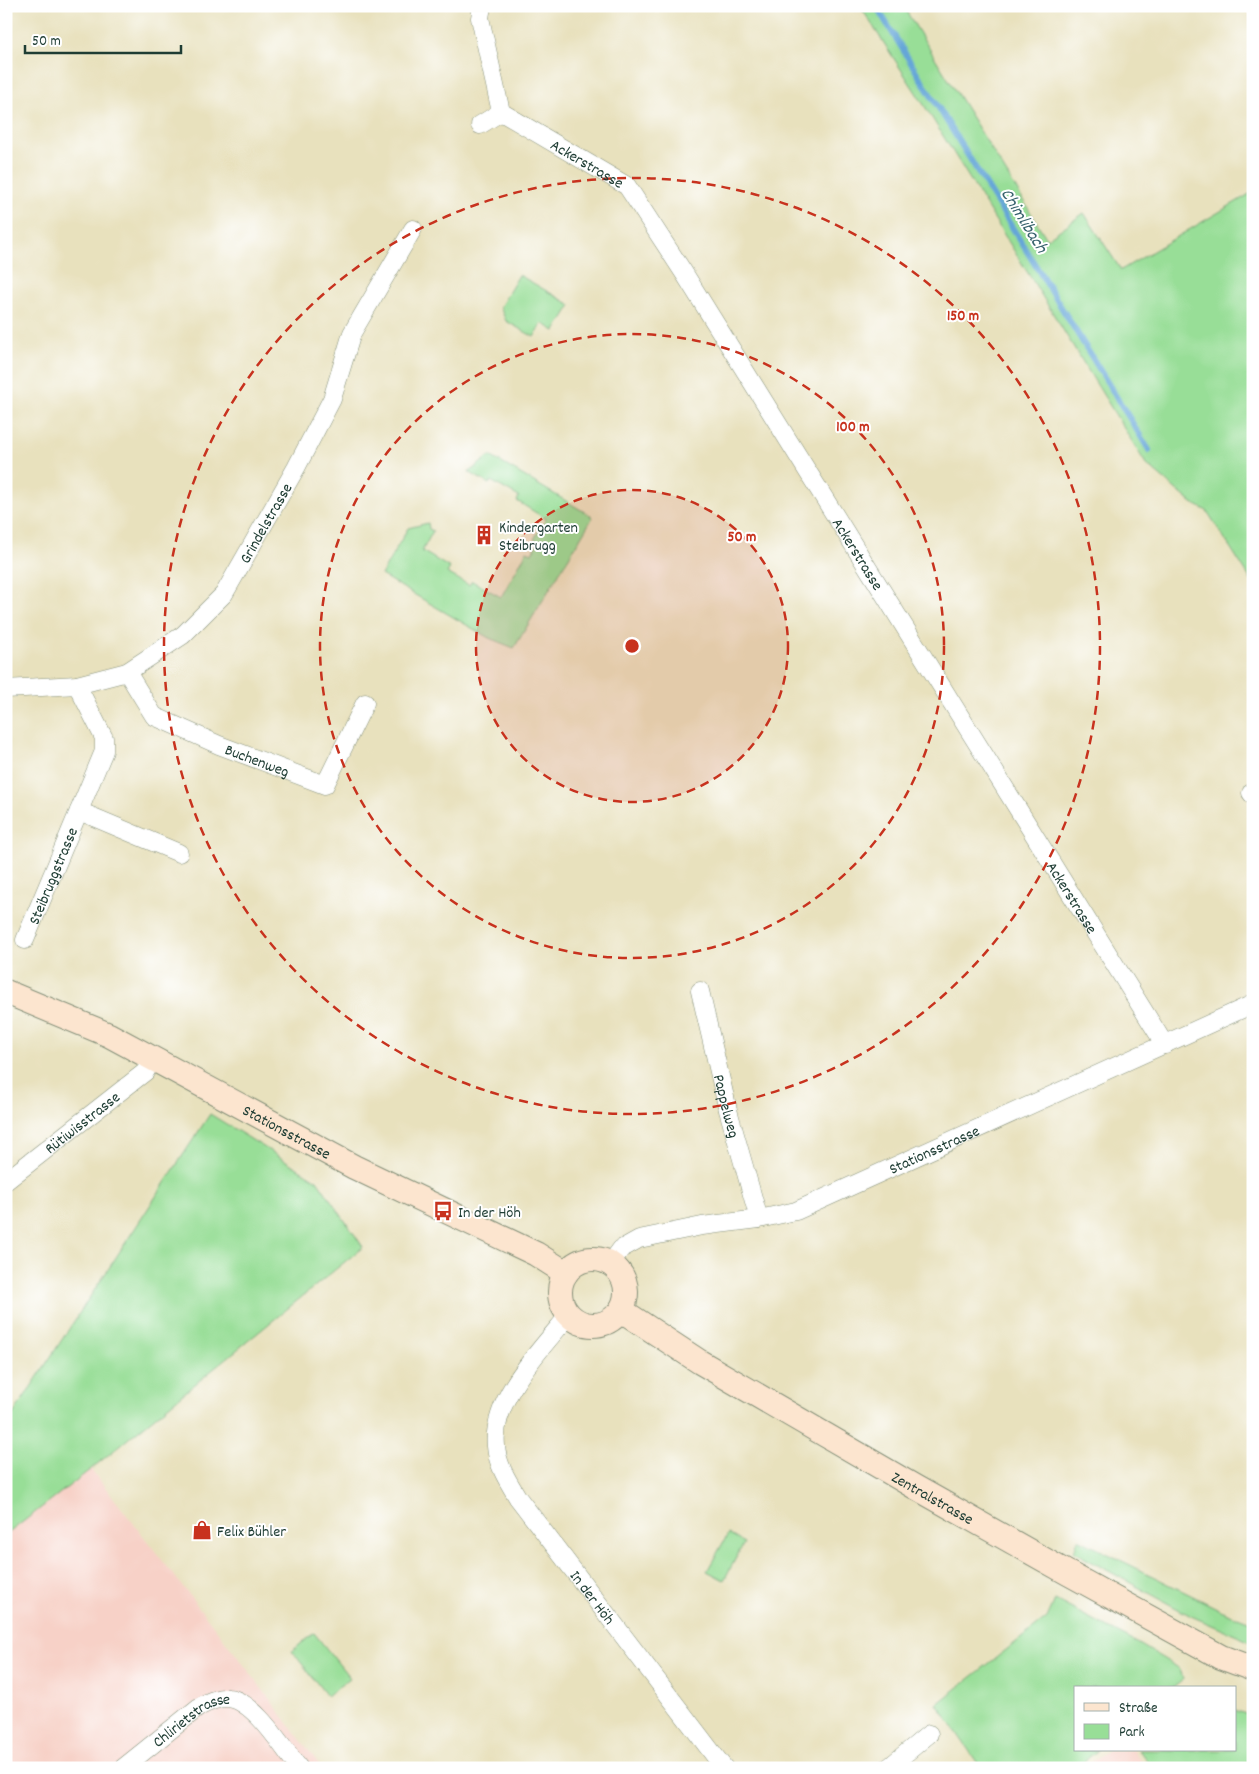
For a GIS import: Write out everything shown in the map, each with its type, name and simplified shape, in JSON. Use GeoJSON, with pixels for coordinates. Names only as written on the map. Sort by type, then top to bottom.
{"type":"FeatureCollection","features":[{"type":"Feature","properties":{"kind":"main road","name":"Stationsstrasse"},"geometry":{"type":"LineString","coordinates":[[6,992],[109,1034],[354,1167],[536,1254],[566,1273]]}},
{"type":"Feature","properties":{"kind":"main road"},"geometry":{"type":"LineString","coordinates":[[591,1259],[601,1260],[610,1264],[622,1276],[625,1285],[625,1302],[621,1310],[613,1319],[602,1324],[590,1325],[579,1322],[569,1315],[561,1299],[560,1290],[566,1273],[573,1266],[591,1259]]}},
{"type":"Feature","properties":{"kind":"main road","name":"Zentralstrasse"},"geometry":{"type":"LineString","coordinates":[[621,1310],[700,1362],[915,1488],[1213,1652],[1253,1669]]}},
{"type":"Feature","properties":{"kind":"street"},"geometry":{"type":"LineString","coordinates":[[480,125],[501,112],[480,18],[482,6]]}},
{"type":"Feature","properties":{"kind":"street","name":"Ackerstrasse"},"geometry":{"type":"LineString","coordinates":[[501,112],[627,186],[684,273],[1165,1045]]}},
{"type":"Feature","properties":{"kind":"street","name":"Grindelstrasse"},"geometry":{"type":"LineString","coordinates":[[6,689],[77,685],[127,672],[183,635],[224,594],[296,468],[332,399],[352,333],[413,230]]}},
{"type":"Feature","properties":{"kind":"street","name":"Buchenweg"},"geometry":{"type":"LineString","coordinates":[[127,672],[154,716],[219,745],[325,785],[365,704]]}},
{"type":"Feature","properties":{"kind":"street","name":"Steibruggstrasse"},"geometry":{"type":"LineString","coordinates":[[25,940],[104,751],[104,738],[77,685]]}},
{"type":"Feature","properties":{"kind":"street","name":"Steibruggstrasse"},"geometry":{"type":"LineString","coordinates":[[79,811],[179,853]]}},
{"type":"Feature","properties":{"kind":"street","name":"Pappelweg"},"geometry":{"type":"LineString","coordinates":[[700,991],[728,1110],[759,1219]]}},
{"type":"Feature","properties":{"kind":"street","name":"Stationsstrasse"},"geometry":{"type":"LineString","coordinates":[[610,1264],[621,1249],[639,1239],[702,1226],[796,1212],[1253,1004]]}},
{"type":"Feature","properties":{"kind":"street","name":"Rütiwisstrasse"},"geometry":{"type":"LineString","coordinates":[[6,1181],[145,1072],[154,1058]]}},
{"type":"Feature","properties":{"kind":"street","name":"In der Höh"},"geometry":{"type":"LineString","coordinates":[[569,1315],[521,1373],[508,1395],[498,1422],[496,1445],[499,1463],[518,1498],[724,1768]]}},
{"type":"Feature","properties":{"kind":"street","name":"Chlirietstrasse"},"geometry":{"type":"LineString","coordinates":[[123,1768],[198,1706],[210,1701],[227,1698],[248,1705],[299,1768]]}},
{"type":"Feature","properties":{"kind":"street"},"geometry":{"type":"LineString","coordinates":[[888,1768],[929,1734]]}},
{"type":"Feature","properties":{"kind":"shaded area"},"geometry":{"type":"Polygon","coordinates":[[[91,1469],[322,1768],[6,1768],[6,1535],[91,1469]]]}},
{"type":"Feature","properties":{"kind":"shaded area"},"geometry":{"type":"Polygon","coordinates":[[[1105,1752],[1135,1752],[1146,1768],[1084,1768],[1105,1752]]]}},
{"type":"Feature","properties":{"kind":"green space"},"geometry":{"type":"Polygon","coordinates":[[[860,6],[903,6],[1047,239],[1084,213],[1121,270],[1253,192],[1253,583],[1207,511],[1192,503],[1146,464],[924,105],[860,6]]]}},
{"type":"Feature","properties":{"kind":"green space"},"geometry":{"type":"Polygon","coordinates":[[[519,275],[571,305],[555,331],[542,323],[534,337],[506,321],[500,307],[519,275]]]}},
{"type":"Feature","properties":{"kind":"green space"},"geometry":{"type":"Polygon","coordinates":[[[490,456],[593,517],[514,648],[489,638],[381,575],[408,528],[428,523],[429,529],[433,531],[422,551],[450,568],[447,573],[469,585],[472,581],[501,597],[527,551],[532,553],[538,542],[534,539],[546,519],[517,501],[519,497],[491,481],[489,484],[469,472],[490,456]]]}},
{"type":"Feature","properties":{"kind":"green space"},"geometry":{"type":"Polygon","coordinates":[[[210,1114],[317,1180],[363,1247],[91,1469],[6,1535],[6,1425],[210,1114]]]}},
{"type":"Feature","properties":{"kind":"green space"},"geometry":{"type":"Polygon","coordinates":[[[728,1534],[744,1543],[724,1580],[707,1571],[728,1534]]]}},
{"type":"Feature","properties":{"kind":"green space"},"geometry":{"type":"Polygon","coordinates":[[[1078,1539],[1225,1612],[1253,1623],[1253,1643],[1191,1616],[1074,1552],[1078,1539]]]}},
{"type":"Feature","properties":{"kind":"green space"},"geometry":{"type":"Polygon","coordinates":[[[1055,1600],[1139,1644],[1177,1667],[1181,1671],[1183,1680],[1176,1686],[1074,1686],[1074,1752],[1096,1752],[1076,1768],[981,1768],[937,1704],[1047,1618],[1055,1600]]]}},
{"type":"Feature","properties":{"kind":"green space"},"geometry":{"type":"Polygon","coordinates":[[[314,1633],[350,1678],[327,1696],[292,1651],[314,1633]]]}},
{"type":"Feature","properties":{"kind":"green space"},"geometry":{"type":"Polygon","coordinates":[[[1236,1710],[1253,1717],[1253,1759],[1241,1768],[1152,1768],[1140,1752],[1236,1752],[1236,1710]]]}},
{"type":"Feature","properties":{"kind":"waterway","name":"Chimlibach"},"geometry":{"type":"LineString","coordinates":[[876,6],[1149,450]]}},
{"type":"Feature","properties":{"kind":"place","name":"Kindergarten Steibrugg"},"geometry":{"type":"Point","coordinates":[484,535]}},
{"type":"Feature","properties":{"kind":"place","name":"In der Höh"},"geometry":{"type":"Point","coordinates":[443,1211]}},
{"type":"Feature","properties":{"kind":"place","name":"Felix Bühler"},"geometry":{"type":"Point","coordinates":[202,1530]}}]}
